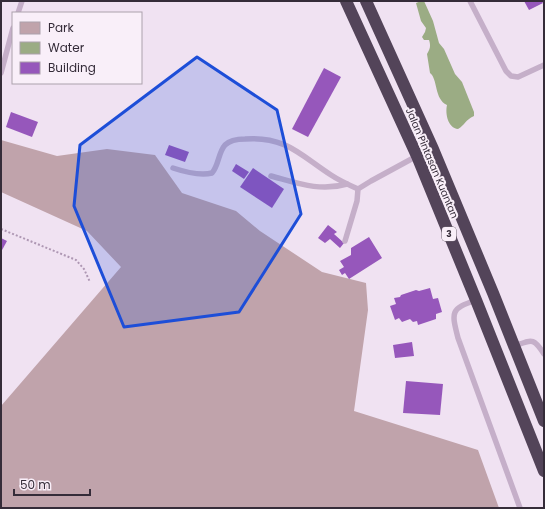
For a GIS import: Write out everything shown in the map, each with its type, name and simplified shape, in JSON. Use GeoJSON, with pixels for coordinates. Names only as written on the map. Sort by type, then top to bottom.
{"type":"FeatureCollection","features":[{"type":"Feature","properties":{"kind":"highway","name":"Jalan Pintasan Kuantan"},"geometry":{"type":"LineString","coordinates":[[346,1],[417,156],[544,471]]}},
{"type":"Feature","properties":{"kind":"highway","name":"Jalan Pintasan Kuantan"},"geometry":{"type":"LineString","coordinates":[[368,2],[433,149],[544,421]]}},
{"type":"Feature","properties":{"kind":"lane"},"geometry":{"type":"LineString","coordinates":[[18,12],[22,1]]}},
{"type":"Feature","properties":{"kind":"lane"},"geometry":{"type":"LineString","coordinates":[[470,1],[506,71],[511,76],[518,77],[544,65]]}},
{"type":"Feature","properties":{"kind":"lane"},"geometry":{"type":"LineString","coordinates":[[1,73],[12,32]]}},
{"type":"Feature","properties":{"kind":"lane"},"geometry":{"type":"LineString","coordinates":[[173,168],[201,174],[212,173],[216,168],[221,153],[226,145],[237,139],[257,138],[285,144],[330,174],[358,189]]}},
{"type":"Feature","properties":{"kind":"lane"},"geometry":{"type":"LineString","coordinates":[[358,189],[371,180],[417,156]]}},
{"type":"Feature","properties":{"kind":"lane"},"geometry":{"type":"LineString","coordinates":[[271,176],[305,185],[326,188],[335,188],[347,184]]}},
{"type":"Feature","properties":{"kind":"lane"},"geometry":{"type":"LineString","coordinates":[[345,241],[357,201],[358,189]]}},
{"type":"Feature","properties":{"kind":"lane"},"geometry":{"type":"LineString","coordinates":[[476,300],[460,306],[455,310],[453,316],[455,326],[458,338],[520,508]]}},
{"type":"Feature","properties":{"kind":"lane"},"geometry":{"type":"LineString","coordinates":[[514,346],[530,341],[535,342],[544,354]]}},
{"type":"Feature","properties":{"kind":"path"},"geometry":{"type":"LineString","coordinates":[[1,229],[76,260],[84,270],[90,282]]}},
{"type":"Feature","properties":{"kind":"highlighted area"},"geometry":{"type":"Polygon","coordinates":[[[197,57],[277,110],[301,214],[239,312],[124,327],[74,206],[80,145],[197,57]]]}},
{"type":"Feature","properties":{"kind":"green space"},"geometry":{"type":"Polygon","coordinates":[[[1,140],[57,156],[107,149],[155,155],[182,193],[236,211],[260,231],[322,272],[366,283],[368,310],[354,411],[478,450],[499,508],[1,508],[1,406],[121,267],[87,231],[1,192],[1,140]]]}},
{"type":"Feature","properties":{"kind":"water"},"geometry":{"type":"Polygon","coordinates":[[[424,1],[433,21],[439,43],[444,49],[455,74],[462,82],[474,112],[474,116],[458,129],[452,126],[448,120],[446,112],[447,105],[440,98],[430,73],[427,54],[430,47],[430,42],[429,40],[424,40],[422,37],[426,28],[421,21],[416,3],[424,1]]]}},
{"type":"Feature","properties":{"kind":"building"},"geometry":{"type":"Polygon","coordinates":[[[524,1],[542,1],[543,3],[529,10],[524,1]]]}},
{"type":"Feature","properties":{"kind":"building"},"geometry":{"type":"Polygon","coordinates":[[[324,68],[341,77],[308,137],[292,129],[324,68]]]}},
{"type":"Feature","properties":{"kind":"building"},"geometry":{"type":"Polygon","coordinates":[[[11,112],[38,122],[32,137],[6,127],[11,112]]]}},
{"type":"Feature","properties":{"kind":"building"},"geometry":{"type":"Polygon","coordinates":[[[169,145],[189,152],[185,162],[165,155],[169,145]]]}},
{"type":"Feature","properties":{"kind":"building"},"geometry":{"type":"Polygon","coordinates":[[[236,164],[249,172],[244,179],[232,171],[236,164]]]}},
{"type":"Feature","properties":{"kind":"building"},"geometry":{"type":"Polygon","coordinates":[[[253,168],[284,189],[272,208],[240,187],[253,168]]]}},
{"type":"Feature","properties":{"kind":"building"},"geometry":{"type":"Polygon","coordinates":[[[328,225],[337,232],[334,234],[344,243],[340,248],[330,239],[325,243],[318,238],[328,225]]]}},
{"type":"Feature","properties":{"kind":"building"},"geometry":{"type":"Polygon","coordinates":[[[369,237],[382,258],[349,279],[345,273],[342,275],[339,270],[344,267],[340,261],[351,255],[351,248],[369,237]]]}},
{"type":"Feature","properties":{"kind":"building"},"geometry":{"type":"Polygon","coordinates":[[[1,238],[7,241],[1,252],[1,238]]]}},
{"type":"Feature","properties":{"kind":"building"},"geometry":{"type":"Polygon","coordinates":[[[430,288],[433,299],[438,298],[442,312],[436,314],[436,319],[418,325],[417,321],[413,322],[410,319],[402,322],[399,318],[395,320],[390,306],[396,304],[394,298],[416,290],[419,291],[430,288]]]}},
{"type":"Feature","properties":{"kind":"building"},"geometry":{"type":"Polygon","coordinates":[[[412,342],[414,356],[395,358],[393,345],[412,342]]]}},
{"type":"Feature","properties":{"kind":"building"},"geometry":{"type":"Polygon","coordinates":[[[406,381],[443,384],[440,415],[403,413],[406,381]]]}}]}
